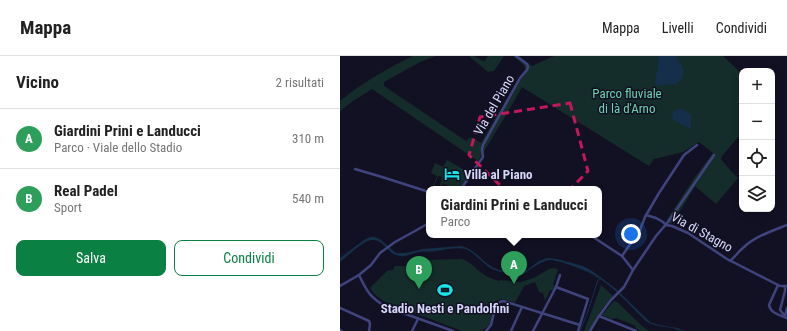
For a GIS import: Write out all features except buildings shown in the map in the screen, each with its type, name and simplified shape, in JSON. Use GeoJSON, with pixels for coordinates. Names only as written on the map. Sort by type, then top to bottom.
{"type":"FeatureCollection","features":[{"type":"Feature","properties":{"kind":"street","name":"Via del Piano"},"geometry":{"type":"LineString","coordinates":[[463,186],[483,157],[483,145],[520,78],[528,70],[526,64],[516,56]]}},
{"type":"Feature","properties":{"kind":"street"},"geometry":{"type":"LineString","coordinates":[[622,256],[640,230],[646,215],[659,193],[684,156],[697,145]]}},
{"type":"Feature","properties":{"kind":"street"},"geometry":{"type":"LineString","coordinates":[[590,331],[611,300],[624,287],[633,270],[656,236],[666,225],[714,155]]}},
{"type":"Feature","properties":{"kind":"street"},"geometry":{"type":"LineString","coordinates":[[355,169],[382,176],[426,191]]}},
{"type":"Feature","properties":{"kind":"street","name":"Via di Stagno"},"geometry":{"type":"LineString","coordinates":[[646,215],[663,222],[666,225],[688,233],[730,261],[750,242],[766,233],[787,225]]}},
{"type":"Feature","properties":{"kind":"street"},"geometry":{"type":"LineString","coordinates":[[340,286],[359,275],[371,265],[380,253],[393,243],[426,224]]}},
{"type":"Feature","properties":{"kind":"street"},"geometry":{"type":"LineString","coordinates":[[595,238],[622,256],[633,270]]}},
{"type":"Feature","properties":{"kind":"street"},"geometry":{"type":"LineString","coordinates":[[730,261],[780,286],[786,287],[780,310],[786,317]]}},
{"type":"Feature","properties":{"kind":"street"},"geometry":{"type":"LineString","coordinates":[[359,275],[370,296],[386,307],[453,331]]}},
{"type":"Feature","properties":{"kind":"street"},"geometry":{"type":"LineString","coordinates":[[533,331],[556,288],[560,275]]}},
{"type":"Feature","properties":{"kind":"street"},"geometry":{"type":"LineString","coordinates":[[778,285],[769,305],[772,311],[786,317]]}},
{"type":"Feature","properties":{"kind":"street"},"geometry":{"type":"LineString","coordinates":[[556,288],[588,299],[578,331]]}},
{"type":"Feature","properties":{"kind":"street"},"geometry":{"type":"LineString","coordinates":[[486,331],[491,325],[496,304],[500,302],[509,303],[580,324]]}},
{"type":"Feature","properties":{"kind":"street"},"geometry":{"type":"LineString","coordinates":[[511,331],[522,307]]}},
{"type":"Feature","properties":{"kind":"street"},"geometry":{"type":"LineString","coordinates":[[340,308],[369,321],[369,331]]}},
{"type":"Feature","properties":{"kind":"street"},"geometry":{"type":"LineString","coordinates":[[786,317],[787,308]]}},
{"type":"Feature","properties":{"kind":"street"},"geometry":{"type":"LineString","coordinates":[[599,316],[636,331]]}},
{"type":"Feature","properties":{"kind":"street"},"geometry":{"type":"LineString","coordinates":[[412,331],[418,319]]}},
{"type":"Feature","properties":{"kind":"street"},"geometry":{"type":"LineString","coordinates":[[625,331],[626,327]]}},
{"type":"Feature","properties":{"kind":"highlighted area"},"geometry":{"type":"Polygon","coordinates":[[[570,103],[588,171],[538,222],[469,155],[480,117],[570,103]]]}},
{"type":"Feature","properties":{"kind":"green space","name":"Parco fluviale di là d'Arno"},"geometry":{"type":"Polygon","coordinates":[[[413,56],[436,56],[420,62],[384,82],[384,86],[466,141],[471,137],[481,143],[525,70],[524,65],[513,56],[519,56],[532,66],[554,56],[723,56],[739,71],[739,137],[721,159],[738,178],[716,204],[695,186],[671,224],[666,221],[713,153],[699,142],[683,152],[654,159],[649,166],[522,87],[478,161],[372,89],[340,111],[340,101],[348,94],[375,76],[413,56]]]}},
{"type":"Feature","properties":{"kind":"green space"},"geometry":{"type":"Polygon","coordinates":[[[469,56],[474,56],[485,61],[488,56],[504,56],[494,71],[488,72],[469,56]]]}},
{"type":"Feature","properties":{"kind":"green space","name":"Villa al Piano"},"geometry":{"type":"Polygon","coordinates":[[[447,160],[470,173],[462,186],[447,186],[443,184],[442,186],[440,186],[442,177],[438,176],[433,186],[437,176],[431,173],[435,163],[443,167],[447,160]]]}},
{"type":"Feature","properties":{"kind":"green space","name":"Stadio Nesti e Pandolfini"},"geometry":{"type":"Polygon","coordinates":[[[462,259],[469,262],[486,276],[500,281],[521,282],[534,278],[549,269],[558,269],[553,285],[555,286],[553,291],[550,290],[545,301],[543,293],[539,292],[535,282],[524,286],[515,303],[502,299],[495,301],[490,324],[481,331],[462,331],[388,303],[378,297],[370,288],[387,271],[393,270],[395,266],[409,266],[423,260],[462,259]]]}},
{"type":"Feature","properties":{"kind":"green space"},"geometry":{"type":"Polygon","coordinates":[[[601,285],[613,296],[600,312],[589,331],[584,331],[588,321],[601,285]]]}},
{"type":"Feature","properties":{"kind":"green space"},"geometry":{"type":"Polygon","coordinates":[[[614,301],[649,331],[641,331],[635,328],[636,326],[616,318],[612,319],[602,315],[614,301]]]}},
{"type":"Feature","properties":{"kind":"water"},"geometry":{"type":"Polygon","coordinates":[[[659,56],[676,56],[681,64],[684,71],[682,79],[676,84],[655,86],[659,56]]]}},
{"type":"Feature","properties":{"kind":"water"},"geometry":{"type":"Polygon","coordinates":[[[680,108],[691,115],[691,129],[672,119],[673,112],[680,108]]]}},
{"type":"Feature","properties":{"kind":"water"},"geometry":{"type":"Polygon","coordinates":[[[370,237],[375,237],[381,240],[396,253],[461,246],[470,250],[494,268],[520,273],[527,270],[539,261],[547,258],[583,266],[615,288],[650,322],[685,331],[649,323],[617,292],[592,274],[556,261],[545,261],[524,274],[516,275],[500,272],[490,268],[472,253],[462,248],[417,252],[400,256],[392,253],[380,242],[372,240],[364,243],[340,262],[340,258],[370,237]]]}},
{"type":"Feature","properties":{"kind":"waterway"},"geometry":{"type":"LineString","coordinates":[[580,331],[598,280],[601,278]]}},
{"type":"Feature","properties":{"kind":"place","name":"Villa al Piano"},"geometry":{"type":"Point","coordinates":[452,174]}},
{"type":"Feature","properties":{"kind":"place","name":"Giardini Prini e Landucci"},"geometry":{"type":"Point","coordinates":[514,284]}},
{"type":"Feature","properties":{"kind":"place","name":"Real Padel"},"geometry":{"type":"Point","coordinates":[419,289]}},
{"type":"Feature","properties":{"kind":"place","name":"Stadio Nesti e Pandolfini"},"geometry":{"type":"Point","coordinates":[445,290]}}]}
